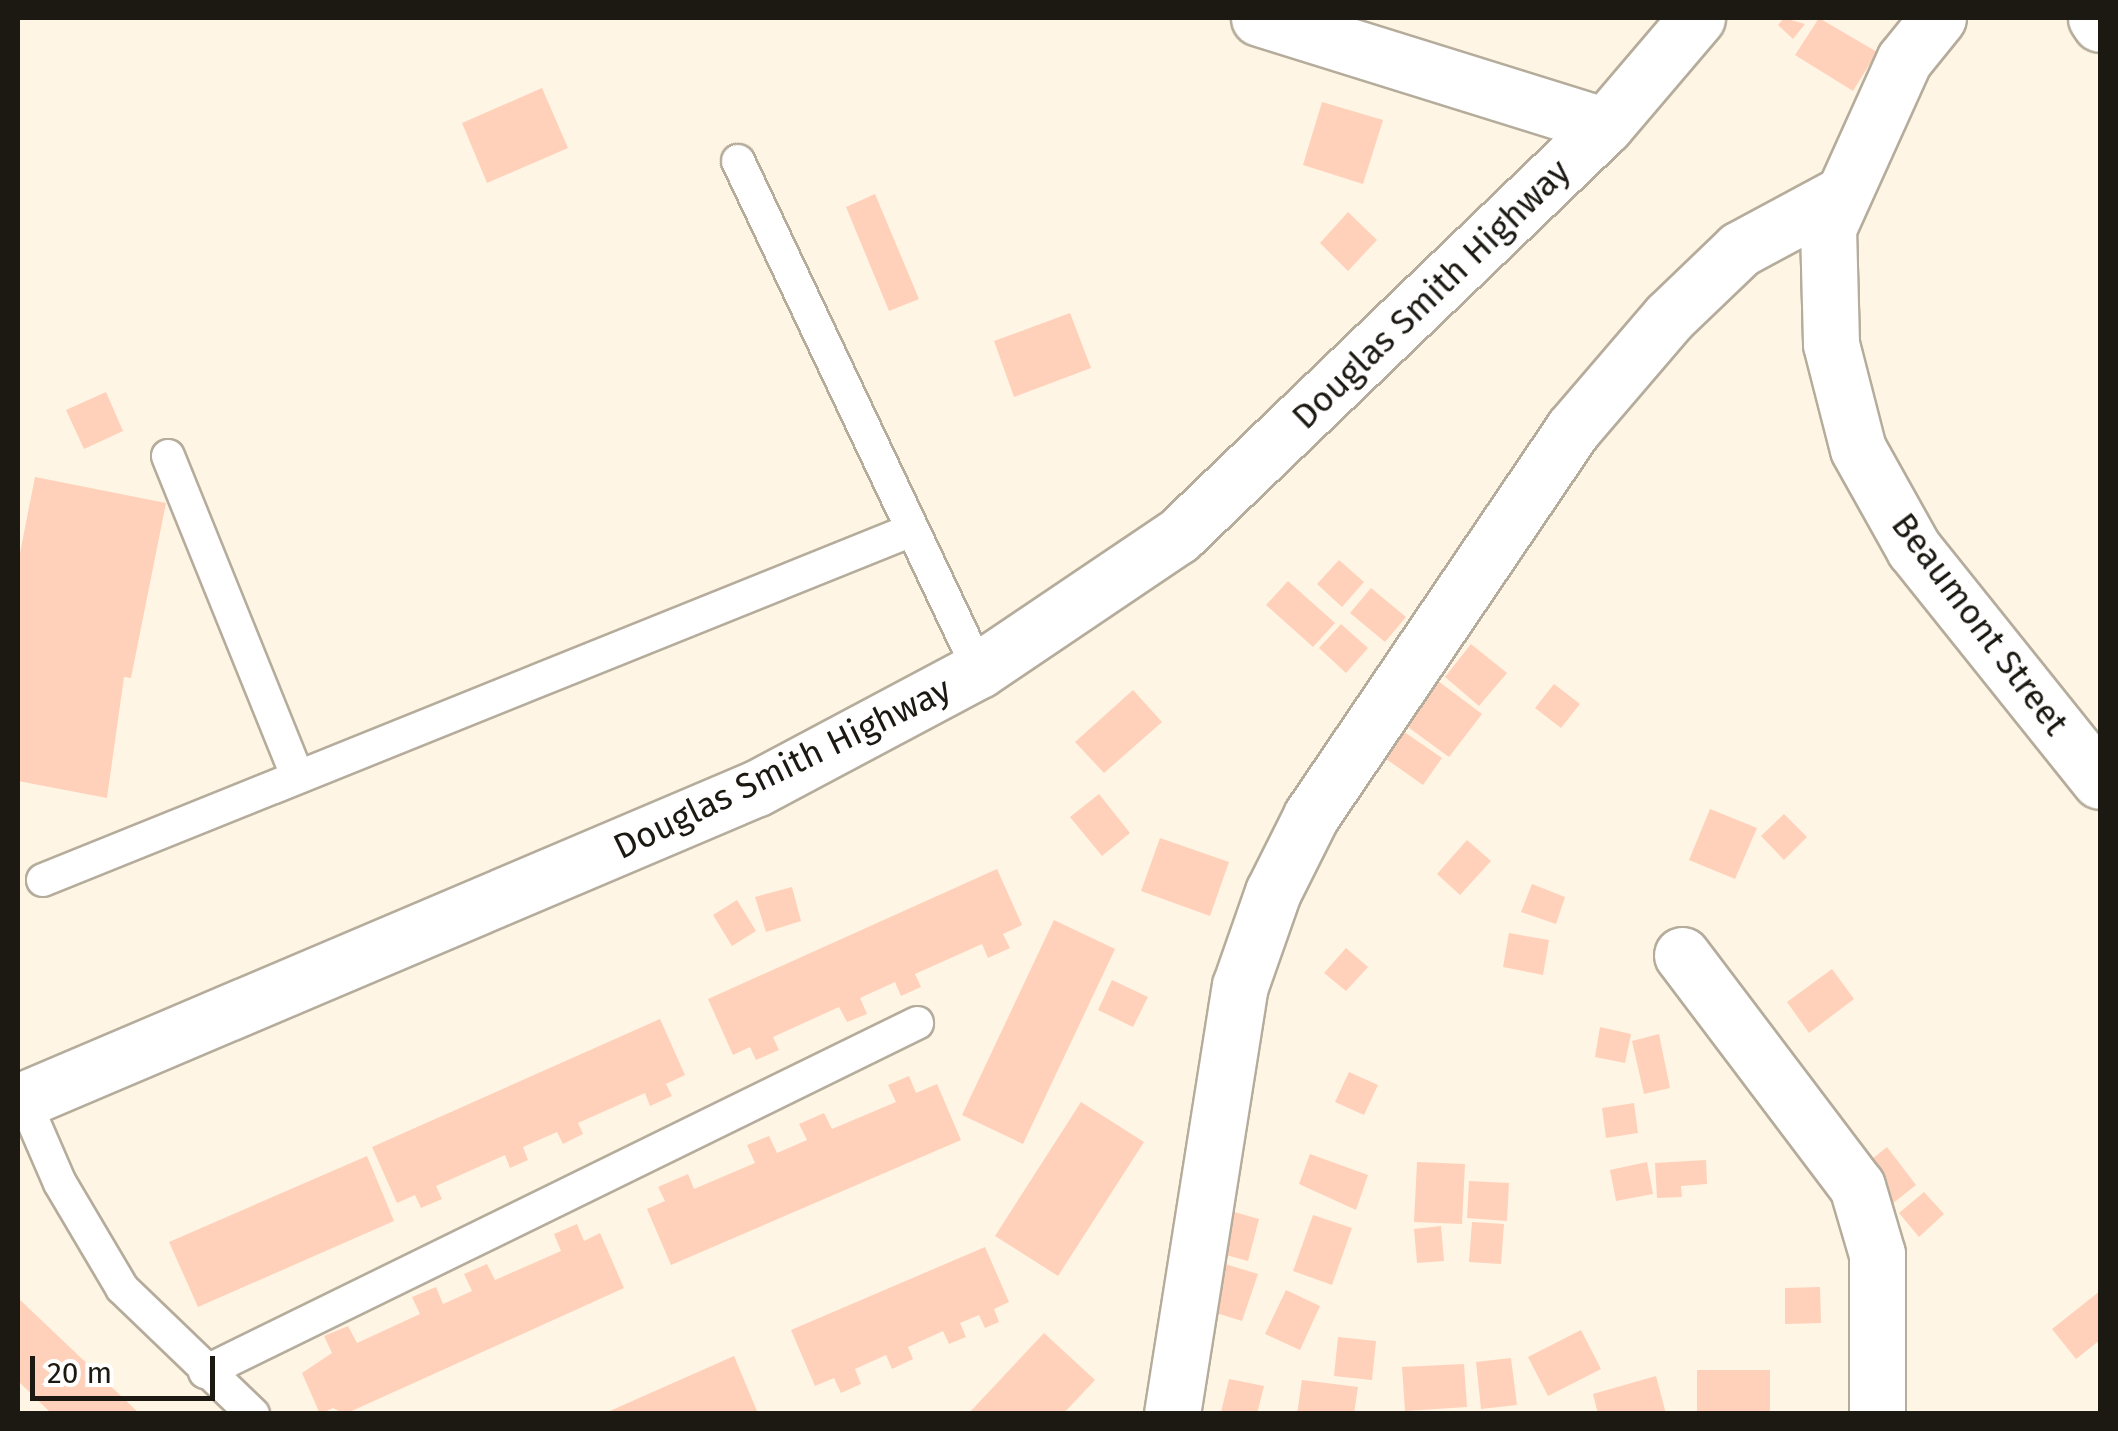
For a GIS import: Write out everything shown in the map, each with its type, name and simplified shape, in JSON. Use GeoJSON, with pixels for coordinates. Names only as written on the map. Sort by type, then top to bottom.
{"type":"FeatureCollection","features":[{"type":"Feature","properties":{"kind":"street"},"geometry":{"type":"LineString","coordinates":[[1260,18],[1605,126]]}},
{"type":"Feature","properties":{"kind":"street","name":"Douglas Smith Highway"},"geometry":{"type":"LineString","coordinates":[[21,1101],[757,788],[979,670],[1178,536],[1605,126],[1697,18]]}},
{"type":"Feature","properties":{"kind":"street","name":"Beaumont Street"},"geometry":{"type":"LineString","coordinates":[[1938,18],[1904,60],[1828,228],[1831,344],[1858,448],[1914,549],[2100,781]]}},
{"type":"Feature","properties":{"kind":"street"},"geometry":{"type":"LineString","coordinates":[[2096,18],[2100,24]]}},
{"type":"Feature","properties":{"kind":"street"},"geometry":{"type":"LineString","coordinates":[[1172,1414],[1240,986],[1273,892],[1311,816],[1573,428],[1669,317],[1740,249],[1842,194]]}},
{"type":"Feature","properties":{"kind":"street"},"geometry":{"type":"LineString","coordinates":[[1682,955],[1857,1186],[1877,1254],[1877,1414]]}},
{"type":"Feature","properties":{"kind":"lane"},"geometry":{"type":"LineString","coordinates":[[738,161],[979,670]]}},
{"type":"Feature","properties":{"kind":"lane"},"geometry":{"type":"LineString","coordinates":[[168,456],[298,777]]}},
{"type":"Feature","properties":{"kind":"lane"},"geometry":{"type":"LineString","coordinates":[[42,880],[912,530]]}},
{"type":"Feature","properties":{"kind":"lane"},"geometry":{"type":"LineString","coordinates":[[205,1372],[917,1022]]}},
{"type":"Feature","properties":{"kind":"lane"},"geometry":{"type":"LineString","coordinates":[[21,1101],[60,1183],[122,1288],[205,1372],[253,1414]]}},
{"type":"Feature","properties":{"kind":"building"},"geometry":{"type":"Polygon","coordinates":[[[1784,18],[1805,24],[1793,39],[1778,25],[1784,18]]]}},
{"type":"Feature","properties":{"kind":"building"},"geometry":{"type":"Polygon","coordinates":[[[1819,18],[1877,52],[1853,91],[1795,55],[1819,18]]]}},
{"type":"Feature","properties":{"kind":"building"},"geometry":{"type":"Polygon","coordinates":[[[542,88],[568,148],[487,183],[462,123],[542,88]]]}},
{"type":"Feature","properties":{"kind":"building"},"geometry":{"type":"Polygon","coordinates":[[[1322,102],[1383,120],[1363,184],[1303,165],[1322,102]]]}},
{"type":"Feature","properties":{"kind":"building"},"geometry":{"type":"Polygon","coordinates":[[[875,194],[919,299],[889,311],[846,207],[875,194]]]}},
{"type":"Feature","properties":{"kind":"building"},"geometry":{"type":"Polygon","coordinates":[[[1348,212],[1377,240],[1348,271],[1320,243],[1348,212]]]}},
{"type":"Feature","properties":{"kind":"building"},"geometry":{"type":"Polygon","coordinates":[[[1070,313],[1091,368],[1014,397],[994,341],[1070,313]]]}},
{"type":"Feature","properties":{"kind":"building"},"geometry":{"type":"Polygon","coordinates":[[[106,392],[123,431],[84,449],[66,410],[106,392]]]}},
{"type":"Feature","properties":{"kind":"building"},"geometry":{"type":"Polygon","coordinates":[[[35,477],[166,503],[131,678],[124,677],[107,798],[18,781],[18,563],[35,477]]]}},
{"type":"Feature","properties":{"kind":"building"},"geometry":{"type":"Polygon","coordinates":[[[1339,560],[1364,582],[1342,607],[1317,584],[1339,560]]]}},
{"type":"Feature","properties":{"kind":"building"},"geometry":{"type":"Polygon","coordinates":[[[1288,581],[1335,623],[1313,647],[1266,605],[1288,581]]]}},
{"type":"Feature","properties":{"kind":"building"},"geometry":{"type":"Polygon","coordinates":[[[1371,588],[1406,617],[1385,642],[1350,613],[1371,588]]]}},
{"type":"Feature","properties":{"kind":"building"},"geometry":{"type":"Polygon","coordinates":[[[1341,624],[1368,648],[1346,673],[1319,648],[1341,624]]]}},
{"type":"Feature","properties":{"kind":"building"},"geometry":{"type":"Polygon","coordinates":[[[1471,644],[1507,673],[1479,706],[1445,677],[1471,644]]]}},
{"type":"Feature","properties":{"kind":"building"},"geometry":{"type":"Polygon","coordinates":[[[1434,678],[1482,714],[1449,757],[1401,722],[1434,678]]]}},
{"type":"Feature","properties":{"kind":"building"},"geometry":{"type":"Polygon","coordinates":[[[1554,684],[1580,704],[1561,728],[1535,708],[1554,684]]]}},
{"type":"Feature","properties":{"kind":"building"},"geometry":{"type":"Polygon","coordinates":[[[1133,690],[1162,722],[1104,773],[1075,742],[1133,690]]]}},
{"type":"Feature","properties":{"kind":"building"},"geometry":{"type":"Polygon","coordinates":[[[1400,729],[1442,758],[1423,785],[1382,756],[1400,729]]]}},
{"type":"Feature","properties":{"kind":"building"},"geometry":{"type":"Polygon","coordinates":[[[1099,794],[1130,833],[1102,856],[1070,817],[1099,794]]]}},
{"type":"Feature","properties":{"kind":"building"},"geometry":{"type":"Polygon","coordinates":[[[1710,809],[1757,828],[1735,879],[1689,860],[1710,809]]]}},
{"type":"Feature","properties":{"kind":"building"},"geometry":{"type":"Polygon","coordinates":[[[1784,814],[1807,837],[1784,860],[1761,836],[1784,814]]]}},
{"type":"Feature","properties":{"kind":"building"},"geometry":{"type":"Polygon","coordinates":[[[1160,838],[1229,862],[1210,916],[1141,891],[1160,838]]]}},
{"type":"Feature","properties":{"kind":"building"},"geometry":{"type":"Polygon","coordinates":[[[1467,840],[1491,861],[1460,895],[1437,874],[1467,840]]]}},
{"type":"Feature","properties":{"kind":"building"},"geometry":{"type":"Polygon","coordinates":[[[997,869],[1022,925],[1003,934],[1010,948],[988,958],[982,944],[915,974],[921,987],[901,996],[895,982],[860,998],[867,1014],[847,1022],[839,1007],[773,1037],[779,1050],[756,1060],[750,1047],[733,1055],[708,999],[997,869]]]}},
{"type":"Feature","properties":{"kind":"building"},"geometry":{"type":"Polygon","coordinates":[[[1532,884],[1565,897],[1556,924],[1521,912],[1532,884]]]}},
{"type":"Feature","properties":{"kind":"building"},"geometry":{"type":"Polygon","coordinates":[[[792,887],[801,921],[766,932],[755,897],[792,887]]]}},
{"type":"Feature","properties":{"kind":"building"},"geometry":{"type":"Polygon","coordinates":[[[737,900],[756,931],[732,946],[713,915],[737,900]]]}},
{"type":"Feature","properties":{"kind":"building"},"geometry":{"type":"Polygon","coordinates":[[[1054,920],[1115,949],[1023,1144],[962,1115],[1054,920]]]}},
{"type":"Feature","properties":{"kind":"building"},"geometry":{"type":"Polygon","coordinates":[[[1509,933],[1549,940],[1543,975],[1503,967],[1509,933]]]}},
{"type":"Feature","properties":{"kind":"building"},"geometry":{"type":"Polygon","coordinates":[[[1346,948],[1368,967],[1346,991],[1324,973],[1346,948]]]}},
{"type":"Feature","properties":{"kind":"building"},"geometry":{"type":"Polygon","coordinates":[[[1832,969],[1854,999],[1809,1033],[1787,1002],[1832,969]]]}},
{"type":"Feature","properties":{"kind":"building"},"geometry":{"type":"Polygon","coordinates":[[[1112,980],[1148,997],[1133,1027],[1098,1010],[1112,980]]]}},
{"type":"Feature","properties":{"kind":"building"},"geometry":{"type":"Polygon","coordinates":[[[660,1019],[685,1075],[666,1084],[672,1096],[650,1106],[645,1093],[578,1123],[583,1134],[563,1144],[557,1132],[523,1147],[528,1160],[510,1168],[505,1155],[436,1186],[442,1199],[421,1208],[415,1195],[397,1203],[372,1147],[660,1019]]]}},
{"type":"Feature","properties":{"kind":"building"},"geometry":{"type":"Polygon","coordinates":[[[1600,1027],[1631,1034],[1625,1063],[1595,1057],[1600,1027]]]}},
{"type":"Feature","properties":{"kind":"building"},"geometry":{"type":"Polygon","coordinates":[[[1659,1034],[1670,1088],[1644,1094],[1632,1041],[1659,1034]]]}},
{"type":"Feature","properties":{"kind":"building"},"geometry":{"type":"Polygon","coordinates":[[[1349,1072],[1378,1085],[1364,1115],[1335,1102],[1349,1072]]]}},
{"type":"Feature","properties":{"kind":"building"},"geometry":{"type":"Polygon","coordinates":[[[909,1076],[916,1093],[937,1084],[961,1140],[671,1265],[647,1209],[665,1201],[658,1187],[688,1174],[694,1189],[755,1163],[747,1145],[769,1136],[777,1153],[807,1140],[799,1124],[824,1113],[832,1129],[896,1102],[888,1085],[909,1076]]]}},
{"type":"Feature","properties":{"kind":"building"},"geometry":{"type":"Polygon","coordinates":[[[1081,1102],[1144,1142],[1058,1276],[995,1236],[1081,1102]]]}},
{"type":"Feature","properties":{"kind":"building"},"geometry":{"type":"Polygon","coordinates":[[[1634,1103],[1638,1133],[1606,1138],[1602,1108],[1634,1103]]]}},
{"type":"Feature","properties":{"kind":"building"},"geometry":{"type":"Polygon","coordinates":[[[1887,1147],[1916,1185],[1892,1204],[1863,1166],[1887,1147]]]}},
{"type":"Feature","properties":{"kind":"building"},"geometry":{"type":"Polygon","coordinates":[[[1310,1154],[1368,1175],[1356,1210],[1299,1184],[1310,1154]]]}},
{"type":"Feature","properties":{"kind":"building"},"geometry":{"type":"Polygon","coordinates":[[[367,1156],[394,1221],[198,1307],[169,1242],[367,1156]]]}},
{"type":"Feature","properties":{"kind":"building"},"geometry":{"type":"Polygon","coordinates":[[[1706,1160],[1707,1184],[1681,1186],[1682,1197],[1657,1198],[1655,1163],[1706,1160]]]}},
{"type":"Feature","properties":{"kind":"building"},"geometry":{"type":"Polygon","coordinates":[[[1417,1162],[1465,1164],[1462,1224],[1414,1222],[1417,1162]]]}},
{"type":"Feature","properties":{"kind":"building"},"geometry":{"type":"Polygon","coordinates":[[[1647,1162],[1653,1194],[1616,1201],[1610,1170],[1647,1162]]]}},
{"type":"Feature","properties":{"kind":"building"},"geometry":{"type":"Polygon","coordinates":[[[1469,1181],[1509,1183],[1507,1221],[1467,1218],[1469,1181]]]}},
{"type":"Feature","properties":{"kind":"building"},"geometry":{"type":"Polygon","coordinates":[[[1924,1192],[1944,1214],[1919,1237],[1899,1213],[1924,1192]]]}},
{"type":"Feature","properties":{"kind":"building"},"geometry":{"type":"Polygon","coordinates":[[[1220,1208],[1259,1219],[1248,1261],[1208,1250],[1220,1208]]]}},
{"type":"Feature","properties":{"kind":"building"},"geometry":{"type":"Polygon","coordinates":[[[1313,1215],[1352,1228],[1332,1285],[1293,1271],[1313,1215]]]}},
{"type":"Feature","properties":{"kind":"building"},"geometry":{"type":"Polygon","coordinates":[[[1472,1222],[1504,1224],[1501,1264],[1469,1262],[1472,1222]]]}},
{"type":"Feature","properties":{"kind":"building"},"geometry":{"type":"Polygon","coordinates":[[[577,1224],[584,1241],[600,1233],[624,1288],[345,1414],[333,1408],[320,1414],[302,1373],[332,1353],[324,1336],[348,1326],[357,1343],[420,1314],[412,1297],[436,1287],[443,1304],[472,1291],[464,1274],[487,1264],[495,1280],[561,1251],[554,1234],[577,1224]]]}},
{"type":"Feature","properties":{"kind":"building"},"geometry":{"type":"Polygon","coordinates":[[[1441,1226],[1444,1261],[1417,1263],[1414,1229],[1441,1226]]]}},
{"type":"Feature","properties":{"kind":"building"},"geometry":{"type":"Polygon","coordinates":[[[985,1247],[1009,1302],[994,1309],[999,1322],[985,1328],[979,1315],[960,1323],[966,1337],[949,1344],[943,1331],[908,1347],[913,1359],[892,1369],[886,1355],[855,1369],[861,1384],[841,1393],[834,1378],[815,1386],[791,1330],[985,1247]]]}},
{"type":"Feature","properties":{"kind":"building"},"geometry":{"type":"Polygon","coordinates":[[[1212,1260],[1258,1274],[1242,1321],[1197,1307],[1212,1260]]]}},
{"type":"Feature","properties":{"kind":"building"},"geometry":{"type":"Polygon","coordinates":[[[1820,1287],[1821,1323],[1785,1324],[1785,1288],[1820,1287]]]}},
{"type":"Feature","properties":{"kind":"building"},"geometry":{"type":"Polygon","coordinates":[[[1286,1290],[1320,1306],[1300,1350],[1265,1334],[1286,1290]]]}},
{"type":"Feature","properties":{"kind":"building"},"geometry":{"type":"Polygon","coordinates":[[[2100,1291],[2100,1340],[2076,1359],[2052,1329],[2100,1291]]]}},
{"type":"Feature","properties":{"kind":"building"},"geometry":{"type":"Polygon","coordinates":[[[18,1298],[140,1414],[52,1414],[18,1381],[18,1298]]]}},
{"type":"Feature","properties":{"kind":"building"},"geometry":{"type":"Polygon","coordinates":[[[1581,1330],[1601,1369],[1548,1396],[1528,1357],[1581,1330]]]}},
{"type":"Feature","properties":{"kind":"building"},"geometry":{"type":"Polygon","coordinates":[[[1044,1333],[1095,1380],[1063,1414],[968,1414],[1044,1333]]]}},
{"type":"Feature","properties":{"kind":"building"},"geometry":{"type":"Polygon","coordinates":[[[1338,1337],[1376,1341],[1372,1380],[1334,1376],[1338,1337]]]}},
{"type":"Feature","properties":{"kind":"building"},"geometry":{"type":"Polygon","coordinates":[[[734,1356],[757,1411],[603,1414],[734,1356]]]}},
{"type":"Feature","properties":{"kind":"building"},"geometry":{"type":"Polygon","coordinates":[[[1511,1358],[1517,1405],[1481,1409],[1476,1362],[1511,1358]]]}},
{"type":"Feature","properties":{"kind":"building"},"geometry":{"type":"Polygon","coordinates":[[[1464,1364],[1467,1407],[1405,1411],[1402,1367],[1464,1364]]]}},
{"type":"Feature","properties":{"kind":"building"},"geometry":{"type":"Polygon","coordinates":[[[1697,1370],[1770,1370],[1770,1414],[1697,1414],[1697,1370]]]}},
{"type":"Feature","properties":{"kind":"building"},"geometry":{"type":"Polygon","coordinates":[[[1656,1376],[1666,1414],[1598,1414],[1593,1394],[1656,1376]]]}},
{"type":"Feature","properties":{"kind":"building"},"geometry":{"type":"Polygon","coordinates":[[[1229,1379],[1264,1386],[1257,1414],[1221,1412],[1229,1379]]]}},
{"type":"Feature","properties":{"kind":"building"},"geometry":{"type":"Polygon","coordinates":[[[1302,1380],[1358,1387],[1354,1414],[1297,1414],[1302,1380]]]}}]}
